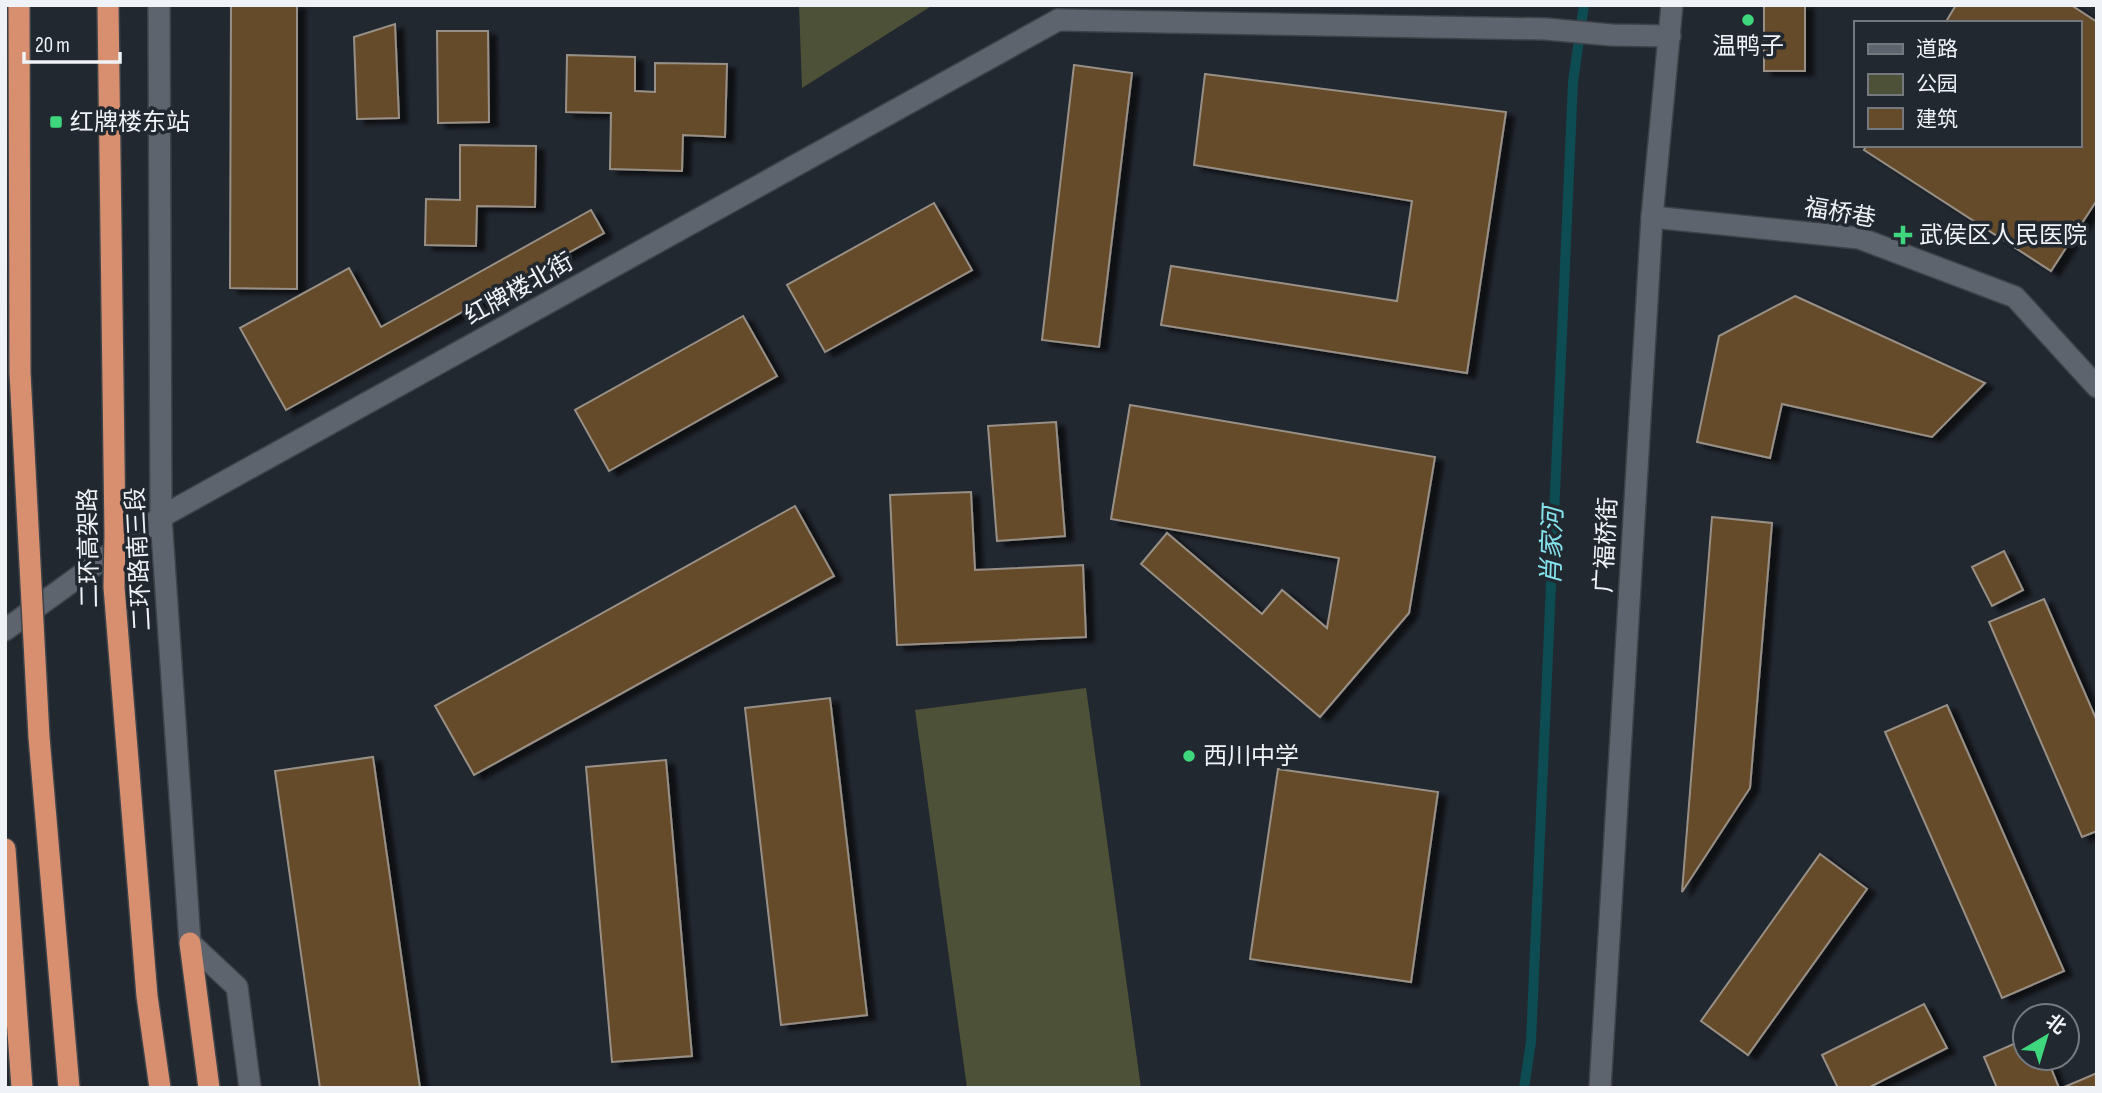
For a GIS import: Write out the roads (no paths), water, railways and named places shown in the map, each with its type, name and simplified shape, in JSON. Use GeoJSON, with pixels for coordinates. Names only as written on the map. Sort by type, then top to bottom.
{"type":"FeatureCollection","features":[{"type":"Feature","properties":{"kind":"highway"},"geometry":{"type":"LineString","coordinates":[[19,5],[20,373],[39,737],[69,1088]]}},
{"type":"Feature","properties":{"kind":"highway","name":"二环高架路"},"geometry":{"type":"LineString","coordinates":[[108,5],[114,587],[147,996],[160,1088]]}},
{"type":"Feature","properties":{"kind":"highway"},"geometry":{"type":"LineString","coordinates":[[5,849],[22,1088]]}},
{"type":"Feature","properties":{"kind":"highway"},"geometry":{"type":"LineString","coordinates":[[190,943],[209,1088]]}},
{"type":"Feature","properties":{"kind":"street","name":"二环路南三段"},"geometry":{"type":"LineString","coordinates":[[159,5],[161,517],[190,943]]}},
{"type":"Feature","properties":{"kind":"street","name":"广福桥街"},"geometry":{"type":"LineString","coordinates":[[1600,1088],[1652,217],[1672,5]]}},
{"type":"Feature","properties":{"kind":"street","name":"红牌楼北街"},"geometry":{"type":"LineString","coordinates":[[5,630],[161,517],[1058,12]]}},
{"type":"Feature","properties":{"kind":"street"},"geometry":{"type":"LineString","coordinates":[[1058,12],[1546,29],[1611,35],[1670,36]]}},
{"type":"Feature","properties":{"kind":"street","name":"福桥巷"},"geometry":{"type":"LineString","coordinates":[[1652,217],[1859,238],[2015,297],[2097,387]]}},
{"type":"Feature","properties":{"kind":"street"},"geometry":{"type":"LineString","coordinates":[[190,943],[237,986],[250,1088]]}},
{"type":"Feature","properties":{"kind":"waterway","name":"肖家河"},"geometry":{"type":"LineString","coordinates":[[1524,1088],[1531,1042],[1573,82],[1584,5]]}},
{"type":"Feature","properties":{"kind":"place","name":"温鸭子"},"geometry":{"type":"Point","coordinates":[1748,20]}},
{"type":"Feature","properties":{"kind":"place","name":"红牌楼东站"},"geometry":{"type":"Point","coordinates":[56,122]}},
{"type":"Feature","properties":{"kind":"place","name":"武侯区人民医院"},"geometry":{"type":"Point","coordinates":[1903,235]}},
{"type":"Feature","properties":{"kind":"place","name":"西川中学"},"geometry":{"type":"Point","coordinates":[1189,756]}}]}
